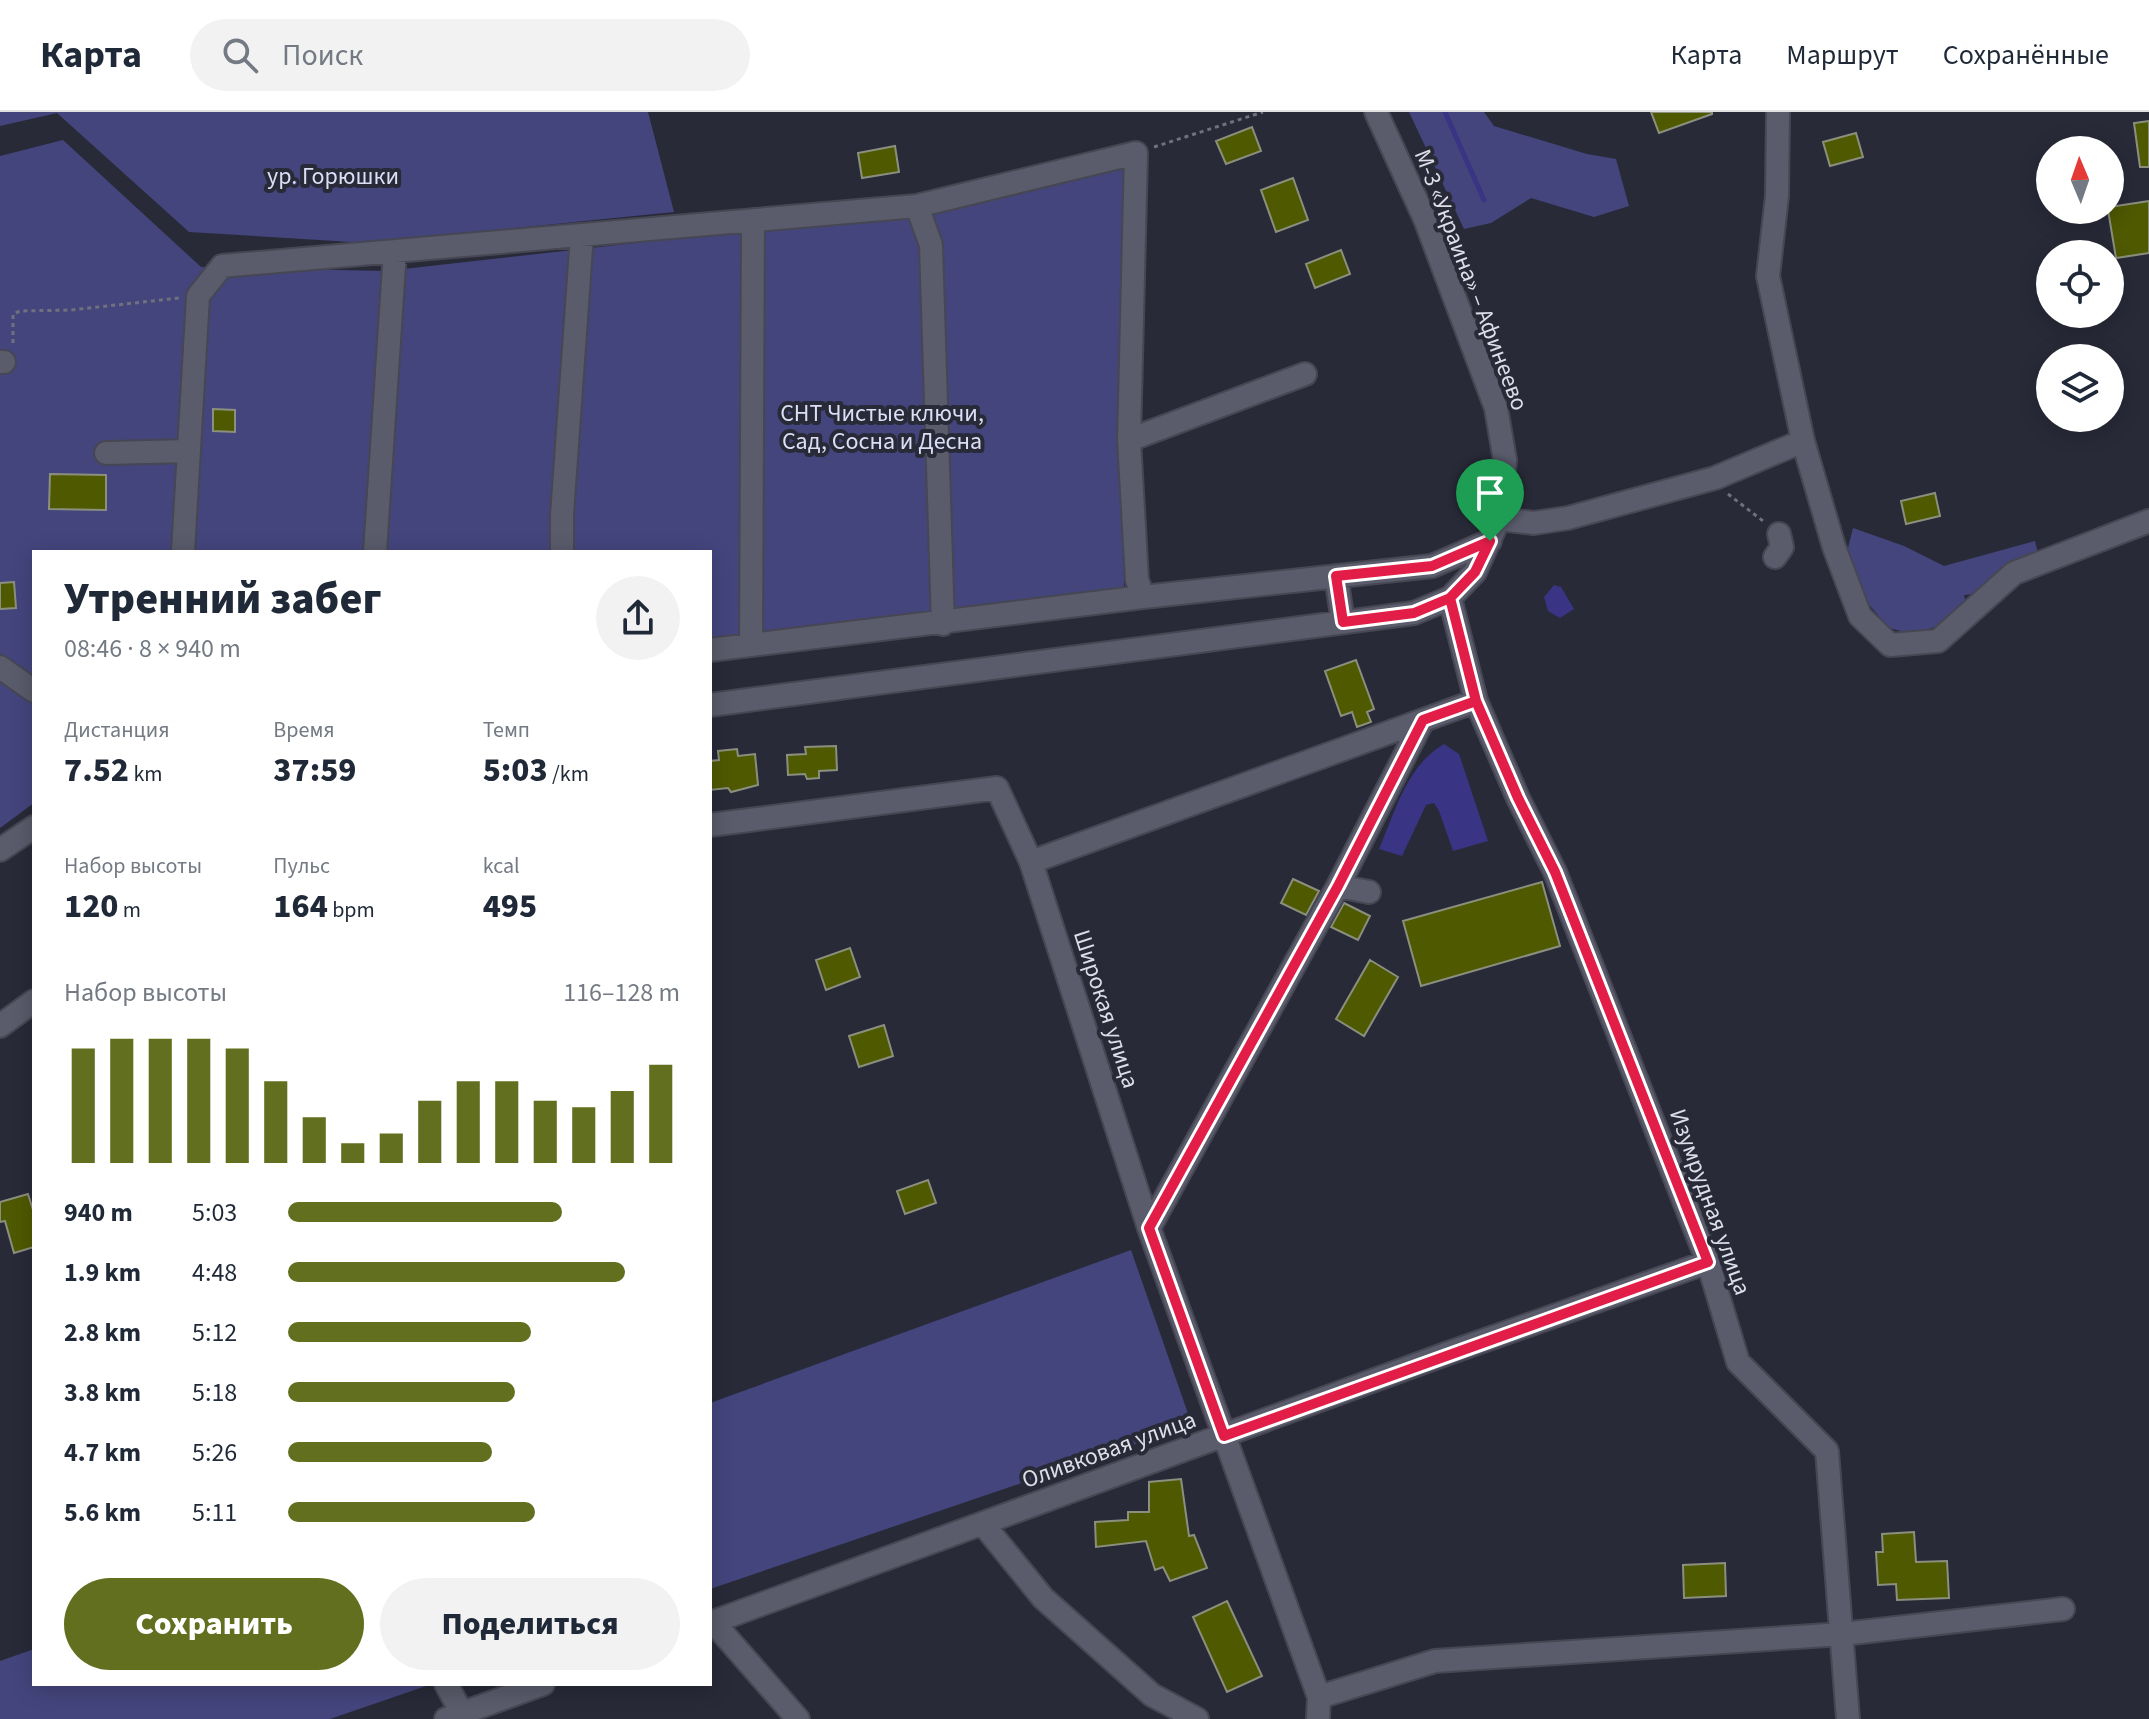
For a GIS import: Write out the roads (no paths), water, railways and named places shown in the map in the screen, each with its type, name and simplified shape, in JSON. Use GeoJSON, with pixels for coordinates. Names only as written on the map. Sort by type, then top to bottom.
{"type":"FeatureCollection","features":[{"type":"Feature","properties":{"kind":"street","name":"М-3 «Украина» – Афинеево"},"geometry":{"type":"LineString","coordinates":[[1376,112],[1425,219],[1496,408],[1505,460],[1499,519],[1475,572],[1450,598]]}},
{"type":"Feature","properties":{"kind":"street"},"geometry":{"type":"LineString","coordinates":[[1778,112],[1777,196],[1768,276],[1803,441],[1834,547],[1860,616],[1890,645],[1938,641],[2014,573],[2149,521]]}},
{"type":"Feature","properties":{"kind":"street"},"geometry":{"type":"LineString","coordinates":[[183,550],[198,296],[222,266],[917,206],[1136,153],[1129,440],[1140,589]]}},
{"type":"Feature","properties":{"kind":"street"},"geometry":{"type":"LineString","coordinates":[[917,206],[931,245],[943,624]]}},
{"type":"Feature","properties":{"kind":"street"},"geometry":{"type":"LineString","coordinates":[[751,644],[753,220]]}},
{"type":"Feature","properties":{"kind":"street"},"geometry":{"type":"LineString","coordinates":[[562,550],[582,235]]}},
{"type":"Feature","properties":{"kind":"street"},"geometry":{"type":"LineString","coordinates":[[375,550],[395,251]]}},
{"type":"Feature","properties":{"kind":"street"},"geometry":{"type":"LineString","coordinates":[[1129,440],[1305,374]]}},
{"type":"Feature","properties":{"kind":"street"},"geometry":{"type":"LineString","coordinates":[[1499,519],[1534,523],[1568,518],[1715,478],[1803,441]]}},
{"type":"Feature","properties":{"kind":"street"},"geometry":{"type":"LineString","coordinates":[[106,453],[189,451]]}},
{"type":"Feature","properties":{"kind":"street"},"geometry":{"type":"LineString","coordinates":[[1775,557],[1782,547],[1779,534]]}},
{"type":"Feature","properties":{"kind":"street"},"geometry":{"type":"LineString","coordinates":[[712,650],[943,624],[1140,589],[1336,576],[1432,566],[1490,541]]}},
{"type":"Feature","properties":{"kind":"street"},"geometry":{"type":"LineString","coordinates":[[1336,576],[1343,622]]}},
{"type":"Feature","properties":{"kind":"street"},"geometry":{"type":"LineString","coordinates":[[712,705],[1414,613],[1450,598],[1476,701],[1031,862]]}},
{"type":"Feature","properties":{"kind":"street"},"geometry":{"type":"LineString","coordinates":[[0,667],[32,690]]}},
{"type":"Feature","properties":{"kind":"street","name":"Изумрудная улица"},"geometry":{"type":"LineString","coordinates":[[1476,701],[1518,798],[1555,872],[1708,1262],[1738,1362],[1827,1451],[1848,1719]]}},
{"type":"Feature","properties":{"kind":"street"},"geometry":{"type":"LineString","coordinates":[[1149,1228],[1338,886],[1423,720]]}},
{"type":"Feature","properties":{"kind":"street","name":"Широкая улица"},"geometry":{"type":"LineString","coordinates":[[712,825],[997,788],[1031,862],[1149,1228],[1318,1708]]}},
{"type":"Feature","properties":{"kind":"street"},"geometry":{"type":"LineString","coordinates":[[0,850],[32,828]]}},
{"type":"Feature","properties":{"kind":"street"},"geometry":{"type":"LineString","coordinates":[[1338,886],[1369,892]]}},
{"type":"Feature","properties":{"kind":"street"},"geometry":{"type":"LineString","coordinates":[[0,1026],[32,1002]]}},
{"type":"Feature","properties":{"kind":"street","name":"Оливковая улица"},"geometry":{"type":"LineString","coordinates":[[712,1622],[1708,1262]]}},
{"type":"Feature","properties":{"kind":"street"},"geometry":{"type":"LineString","coordinates":[[983,1524],[1043,1598],[1152,1695],[1197,1719]]}},
{"type":"Feature","properties":{"kind":"street"},"geometry":{"type":"LineString","coordinates":[[1318,1708],[1435,1661],[1843,1634],[2063,1609]]}},
{"type":"Feature","properties":{"kind":"street"},"geometry":{"type":"LineString","coordinates":[[712,1622],[798,1719]]}},
{"type":"Feature","properties":{"kind":"street"},"geometry":{"type":"LineString","coordinates":[[447,1686],[458,1717],[538,1686]]}},
{"type":"Feature","properties":{"kind":"waterway"},"geometry":{"type":"LineString","coordinates":[[1445,112],[1484,200]]}},
{"type":"Feature","properties":{"kind":"park label","name":"ур. Горюшки"},"geometry":{"type":"Point","coordinates":[333,176]}},
{"type":"Feature","properties":{"kind":"park label","name":"СНТ Чистые ключи, Сад, Сосна и Десна"},"geometry":{"type":"Point","coordinates":[882,427]}}]}
